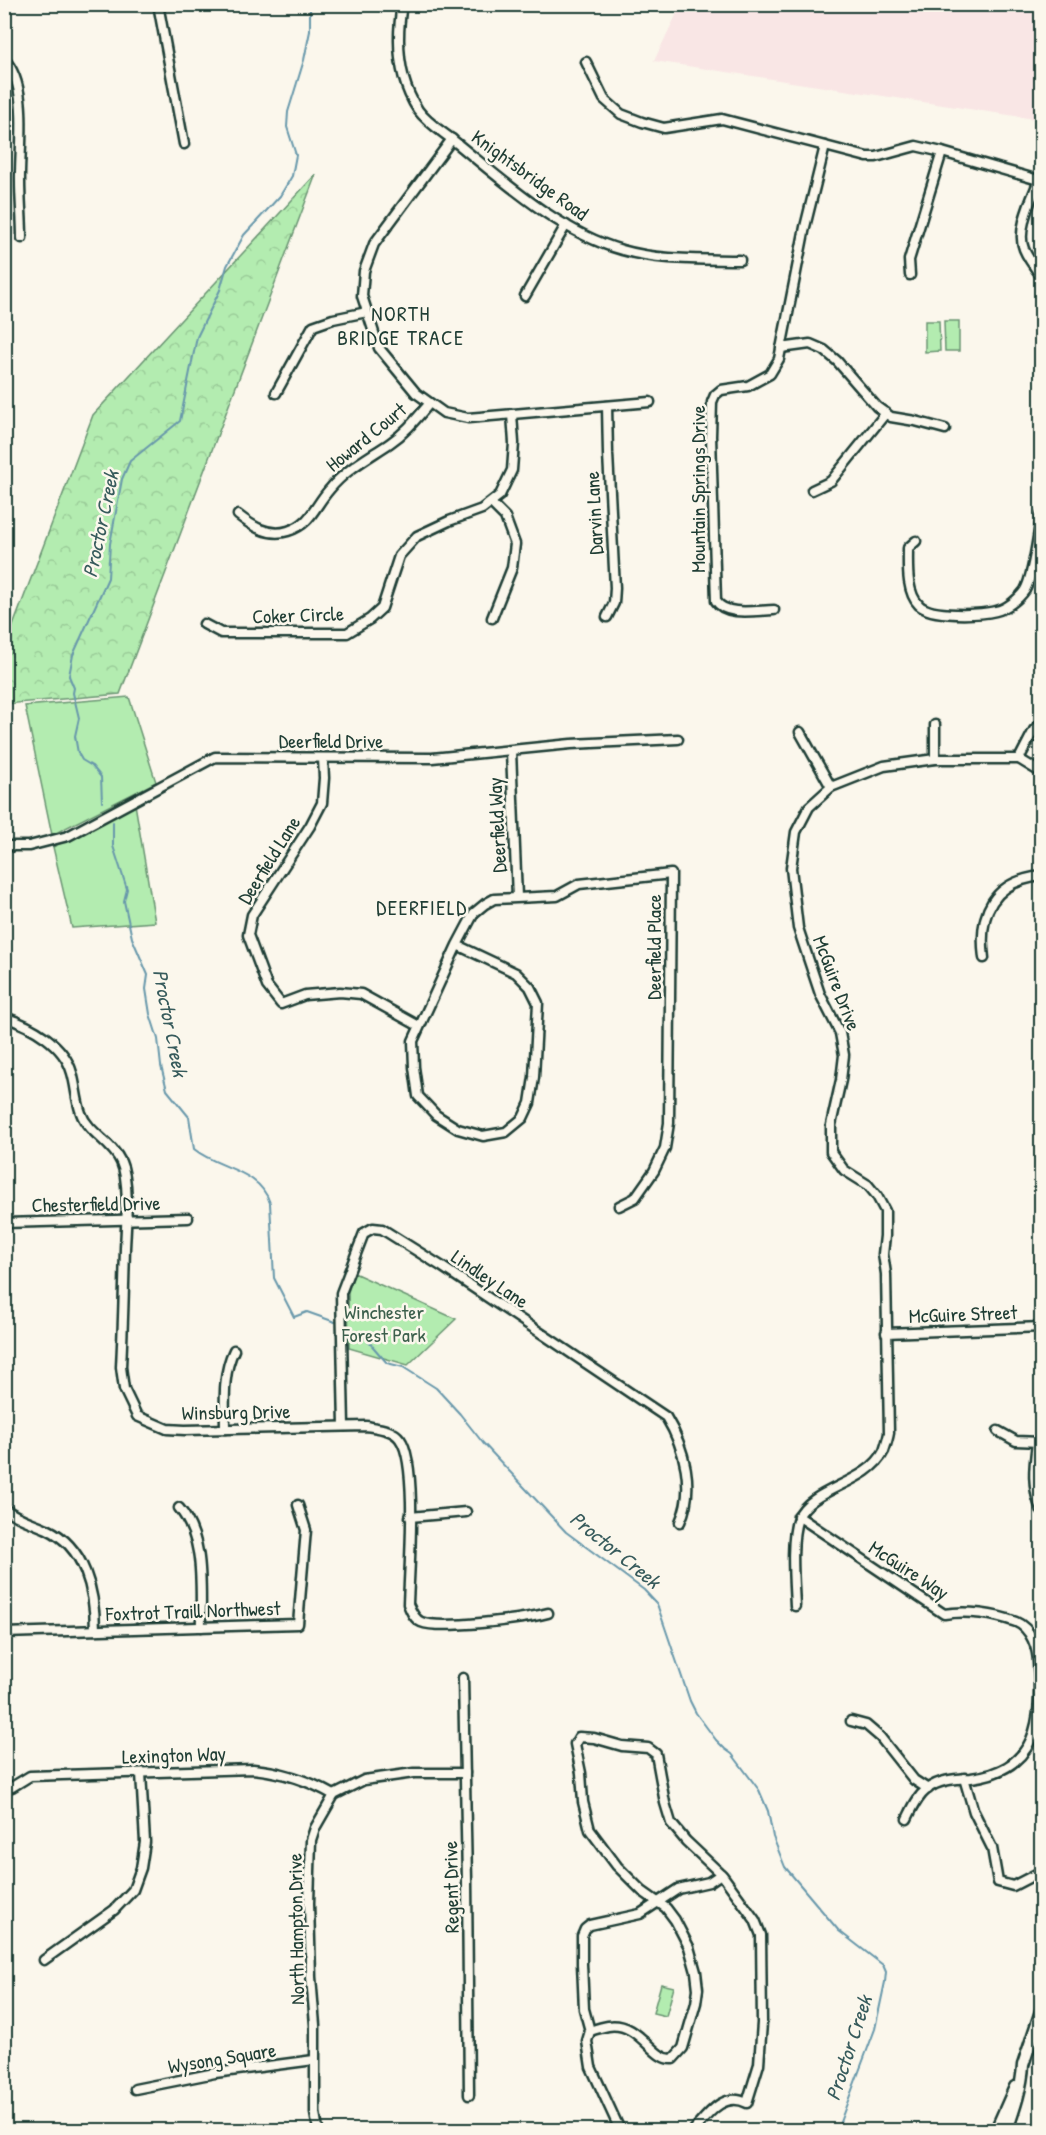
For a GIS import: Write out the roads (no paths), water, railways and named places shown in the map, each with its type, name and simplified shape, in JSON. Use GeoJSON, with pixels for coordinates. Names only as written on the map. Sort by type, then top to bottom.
{"type":"FeatureCollection","features":[{"type":"Feature","properties":{"kind":"street"},"geometry":{"type":"LineString","coordinates":[[158,4],[184,144]]}},
{"type":"Feature","properties":{"kind":"street","name":"Knightsbridge Road"},"geometry":{"type":"LineString","coordinates":[[402,4],[398,50],[401,70],[410,95],[419,111],[435,128],[452,139],[507,185],[566,225],[598,242],[625,251],[660,257],[740,260]]}},
{"type":"Feature","properties":{"kind":"street"},"geometry":{"type":"LineString","coordinates":[[4,59],[15,75],[21,115],[22,238]]}},
{"type":"Feature","properties":{"kind":"street"},"geometry":{"type":"LineString","coordinates":[[586,62],[604,99],[621,114],[664,128],[689,126],[722,119],[867,157],[876,157],[916,146],[1040,181],[1021,234],[1023,248],[1041,277]]}},
{"type":"Feature","properties":{"kind":"street"},"geometry":{"type":"LineString","coordinates":[[452,139],[374,244],[364,271],[362,296],[378,348],[416,393],[429,404],[444,413],[468,418],[650,402]]}},
{"type":"Feature","properties":{"kind":"street","name":"Mountain Springs Drive"},"geometry":{"type":"LineString","coordinates":[[774,610],[727,610],[719,606],[716,601],[712,402],[721,390],[748,386],[770,374],[779,359],[805,227],[825,146]]}},
{"type":"Feature","properties":{"kind":"street"},"geometry":{"type":"LineString","coordinates":[[910,275],[909,260],[942,152]]}},
{"type":"Feature","properties":{"kind":"street"},"geometry":{"type":"LineString","coordinates":[[525,296],[566,225]]}},
{"type":"Feature","properties":{"kind":"street"},"geometry":{"type":"LineString","coordinates":[[276,393],[313,326],[367,312]]}},
{"type":"Feature","properties":{"kind":"street"},"geometry":{"type":"LineString","coordinates":[[781,348],[810,344],[824,350],[837,361],[877,407],[891,417],[945,429]]}},
{"type":"Feature","properties":{"kind":"street","name":"Howard Court"},"geometry":{"type":"LineString","coordinates":[[238,515],[254,528],[275,533],[289,531],[308,520],[328,491],[349,469],[392,442],[413,424],[429,404]]}},
{"type":"Feature","properties":{"kind":"street","name":"Darvin Lane"},"geometry":{"type":"LineString","coordinates":[[607,406],[615,588],[614,603],[607,617]]}},
{"type":"Feature","properties":{"kind":"street"},"geometry":{"type":"LineString","coordinates":[[812,490],[831,481],[886,413]]}},
{"type":"Feature","properties":{"kind":"street","name":"Coker Circle"},"geometry":{"type":"LineString","coordinates":[[204,624],[221,633],[347,633],[370,619],[381,608],[399,556],[417,536],[482,509],[500,495],[512,470],[514,443],[512,414]]}},
{"type":"Feature","properties":{"kind":"street"},"geometry":{"type":"LineString","coordinates":[[491,502],[505,517],[514,544],[512,568],[492,618]]}},
{"type":"Feature","properties":{"kind":"street"},"geometry":{"type":"LineString","coordinates":[[916,541],[908,548],[909,574],[912,594],[920,606],[931,612],[965,614],[997,611],[1013,602],[1025,589],[1041,513]]}},
{"type":"Feature","properties":{"kind":"street"},"geometry":{"type":"LineString","coordinates":[[1041,723],[1034,730],[1019,759],[1041,773]]}},
{"type":"Feature","properties":{"kind":"street"},"geometry":{"type":"LineString","coordinates":[[935,725],[935,759]]}},
{"type":"Feature","properties":{"kind":"street"},"geometry":{"type":"LineString","coordinates":[[800,732],[831,787]]}},
{"type":"Feature","properties":{"kind":"street","name":"Deerfield Drive"},"geometry":{"type":"LineString","coordinates":[[4,846],[29,846],[68,836],[216,757],[432,758],[571,744],[678,739]]}},
{"type":"Feature","properties":{"kind":"street","name":"Deerfield Way"},"geometry":{"type":"LineString","coordinates":[[511,751],[517,897]]}},
{"type":"Feature","properties":{"kind":"street","name":"Deerfield Lane"},"geometry":{"type":"LineString","coordinates":[[323,758],[322,802],[310,826],[252,915],[248,935],[267,987],[281,1004],[305,994],[340,992],[361,994],[419,1026]]}},
{"type":"Feature","properties":{"kind":"street","name":"McGuire Drive"},"geometry":{"type":"LineString","coordinates":[[798,1516],[818,1496],[866,1470],[883,1452],[890,1433],[886,1274],[883,1254],[885,1211],[877,1196],[867,1185],[844,1170],[831,1152],[831,1125],[842,1080],[844,1055],[840,1033],[820,994],[798,928],[791,868],[796,832],[809,807],[831,787],[884,766],[935,759],[1019,759]]}},
{"type":"Feature","properties":{"kind":"street","name":"Deerfield Place"},"geometry":{"type":"LineString","coordinates":[[457,945],[516,973],[530,987],[537,1003],[534,1077],[530,1103],[523,1118],[506,1132],[483,1136],[458,1129],[436,1115],[418,1096],[413,1041],[457,945],[474,913],[494,899],[556,896],[579,884],[671,874],[669,1123],[666,1148],[654,1171],[635,1198],[619,1206]]}},
{"type":"Feature","properties":{"kind":"street"},"geometry":{"type":"LineString","coordinates":[[984,958],[981,937],[991,903],[1008,885],[1018,880],[1041,876]]}},
{"type":"Feature","properties":{"kind":"street","name":"Winsburg Drive"},"geometry":{"type":"LineString","coordinates":[[4,1017],[16,1021],[54,1044],[66,1058],[73,1076],[81,1113],[86,1123],[113,1150],[121,1162],[124,1173],[126,1220],[121,1367],[124,1389],[136,1416],[167,1429],[344,1426],[384,1429],[399,1437],[407,1453],[411,1478],[408,1604],[411,1613],[419,1622],[453,1624],[532,1617],[548,1613]]}},
{"type":"Feature","properties":{"kind":"street","name":"Chesterfield Drive"},"geometry":{"type":"LineString","coordinates":[[4,1223],[188,1218]]}},
{"type":"Feature","properties":{"kind":"street","name":"Lindley Lane"},"geometry":{"type":"LineString","coordinates":[[344,1426],[341,1293],[364,1233],[373,1228],[382,1229],[666,1417],[674,1429],[682,1454],[688,1486],[687,1508],[680,1522]]}},
{"type":"Feature","properties":{"kind":"street","name":"McGuire Street"},"geometry":{"type":"LineString","coordinates":[[886,1333],[1041,1327]]}},
{"type":"Feature","properties":{"kind":"street"},"geometry":{"type":"LineString","coordinates":[[225,1429],[226,1373],[234,1350]]}},
{"type":"Feature","properties":{"kind":"street"},"geometry":{"type":"LineString","coordinates":[[998,1431],[1016,1441],[1039,1442],[1033,1477],[1041,1511]]}},
{"type":"Feature","properties":{"kind":"street","name":"Foxtrot Traill Northwest"},"geometry":{"type":"LineString","coordinates":[[4,1633],[298,1624],[306,1530],[298,1505]]}},
{"type":"Feature","properties":{"kind":"street"},"geometry":{"type":"LineString","coordinates":[[4,1508],[14,1516],[49,1530],[70,1545],[91,1584],[95,1630]]}},
{"type":"Feature","properties":{"kind":"street"},"geometry":{"type":"LineString","coordinates":[[179,1508],[194,1532],[198,1548],[201,1627]]}},
{"type":"Feature","properties":{"kind":"street"},"geometry":{"type":"LineString","coordinates":[[410,1517],[466,1512]]}},
{"type":"Feature","properties":{"kind":"street"},"geometry":{"type":"LineString","coordinates":[[795,1606],[794,1532],[798,1516]]}},
{"type":"Feature","properties":{"kind":"street","name":"McGuire Way"},"geometry":{"type":"LineString","coordinates":[[798,1516],[944,1614],[956,1612],[1003,1617],[1022,1624],[1031,1638],[1038,1656],[1040,1714],[1036,1731],[1015,1762],[1003,1770],[955,1778],[928,1789]]}},
{"type":"Feature","properties":{"kind":"street","name":"Regent Drive"},"geometry":{"type":"LineString","coordinates":[[463,1678],[469,2095]]}},
{"type":"Feature","properties":{"kind":"street"},"geometry":{"type":"LineString","coordinates":[[851,1721],[866,1725],[880,1737],[914,1780],[928,1789],[917,1800],[907,1819]]}},
{"type":"Feature","properties":{"kind":"street"},"geometry":{"type":"LineString","coordinates":[[590,2031],[609,2026],[624,2027],[670,2060],[676,2057],[682,2048],[698,1989],[696,1972],[684,1936],[675,1920],[666,1908],[642,1891],[617,1866],[590,1830],[583,1802],[581,1773],[575,1744],[579,1737],[594,1738],[622,1746],[648,1748],[656,1754],[664,1803],[671,1823],[686,1841],[721,1874],[755,1920],[761,1935],[762,2023],[759,2064],[747,2103],[733,2099],[721,2103],[712,2109],[694,2130]]}},
{"type":"Feature","properties":{"kind":"street","name":"Lexington Way"},"geometry":{"type":"LineString","coordinates":[[12,1787],[30,1776],[253,1769],[288,1774],[334,1795]]}},
{"type":"Feature","properties":{"kind":"street"},"geometry":{"type":"LineString","coordinates":[[44,1960],[114,1910],[133,1890],[141,1868],[145,1842],[141,1773]]}},
{"type":"Feature","properties":{"kind":"street"},"geometry":{"type":"LineString","coordinates":[[334,1795],[364,1780],[414,1773],[465,1773]]}},
{"type":"Feature","properties":{"kind":"street"},"geometry":{"type":"LineString","coordinates":[[964,1778],[974,1812],[992,1848],[998,1882],[1012,1886],[1041,1871]]}},
{"type":"Feature","properties":{"kind":"street","name":"North Hampton Drive"},"geometry":{"type":"LineString","coordinates":[[318,2130],[315,2113],[315,2025],[309,1903],[311,1840],[320,1816],[334,1795]]}},
{"type":"Feature","properties":{"kind":"street"},"geometry":{"type":"LineString","coordinates":[[620,2130],[591,2067],[587,2041],[590,2031],[584,2008],[582,1936],[590,1925],[640,1914],[678,1889],[709,1882],[721,1874]]}},
{"type":"Feature","properties":{"kind":"street"},"geometry":{"type":"LineString","coordinates":[[1007,2130],[1023,2074],[1023,2065],[1041,2008]]}},
{"type":"Feature","properties":{"kind":"street","name":"Wysong Square"},"geometry":{"type":"LineString","coordinates":[[135,2090],[215,2073],[314,2060]]}},
{"type":"Feature","properties":{"kind":"street"},"geometry":{"type":"LineString","coordinates":[[996,2130],[1023,2074]]}},
{"type":"Feature","properties":{"kind":"waterway","name":"Proctor Creek"},"geometry":{"type":"LineString","coordinates":[[102,802],[101,777],[92,766],[82,760],[78,753],[75,736],[79,718],[73,693],[74,688],[69,676],[73,655],[108,578],[110,544],[122,479],[130,461],[180,421],[197,337],[220,290],[227,266],[244,235],[280,196],[292,176],[296,155],[287,127],[288,112],[304,60],[310,31],[310,4]]}},
{"type":"Feature","properties":{"kind":"waterway","name":"Proctor Creek"},"geometry":{"type":"LineString","coordinates":[[113,822],[113,846],[127,889],[124,901],[132,938],[148,975],[146,989],[150,1014],[158,1039],[167,1090],[189,1117],[194,1149],[247,1176],[265,1192],[270,1203],[274,1278],[294,1317],[307,1312],[335,1322]]}},
{"type":"Feature","properties":{"kind":"waterway","name":"Proctor Creek"},"geometry":{"type":"LineString","coordinates":[[348,1328],[362,1334],[387,1363],[403,1367],[436,1388],[483,1443],[566,1532],[644,1590],[657,1604],[690,1701],[716,1740],[732,1754],[759,1790],[768,1811],[773,1837],[785,1867],[839,1931],[883,1965],[886,1972],[885,1982],[875,2029],[837,2130]]}},
{"type":"Feature","properties":{"kind":"district","name":"NORTH BRIDGE TRACE"},"geometry":{"type":"Point","coordinates":[401,326]}},
{"type":"Feature","properties":{"kind":"district","name":"DEERFIELD"},"geometry":{"type":"Point","coordinates":[422,908]}},
{"type":"Feature","properties":{"kind":"park label","name":"Winchester Forest Park"},"geometry":{"type":"Point","coordinates":[384,1324]}}]}
